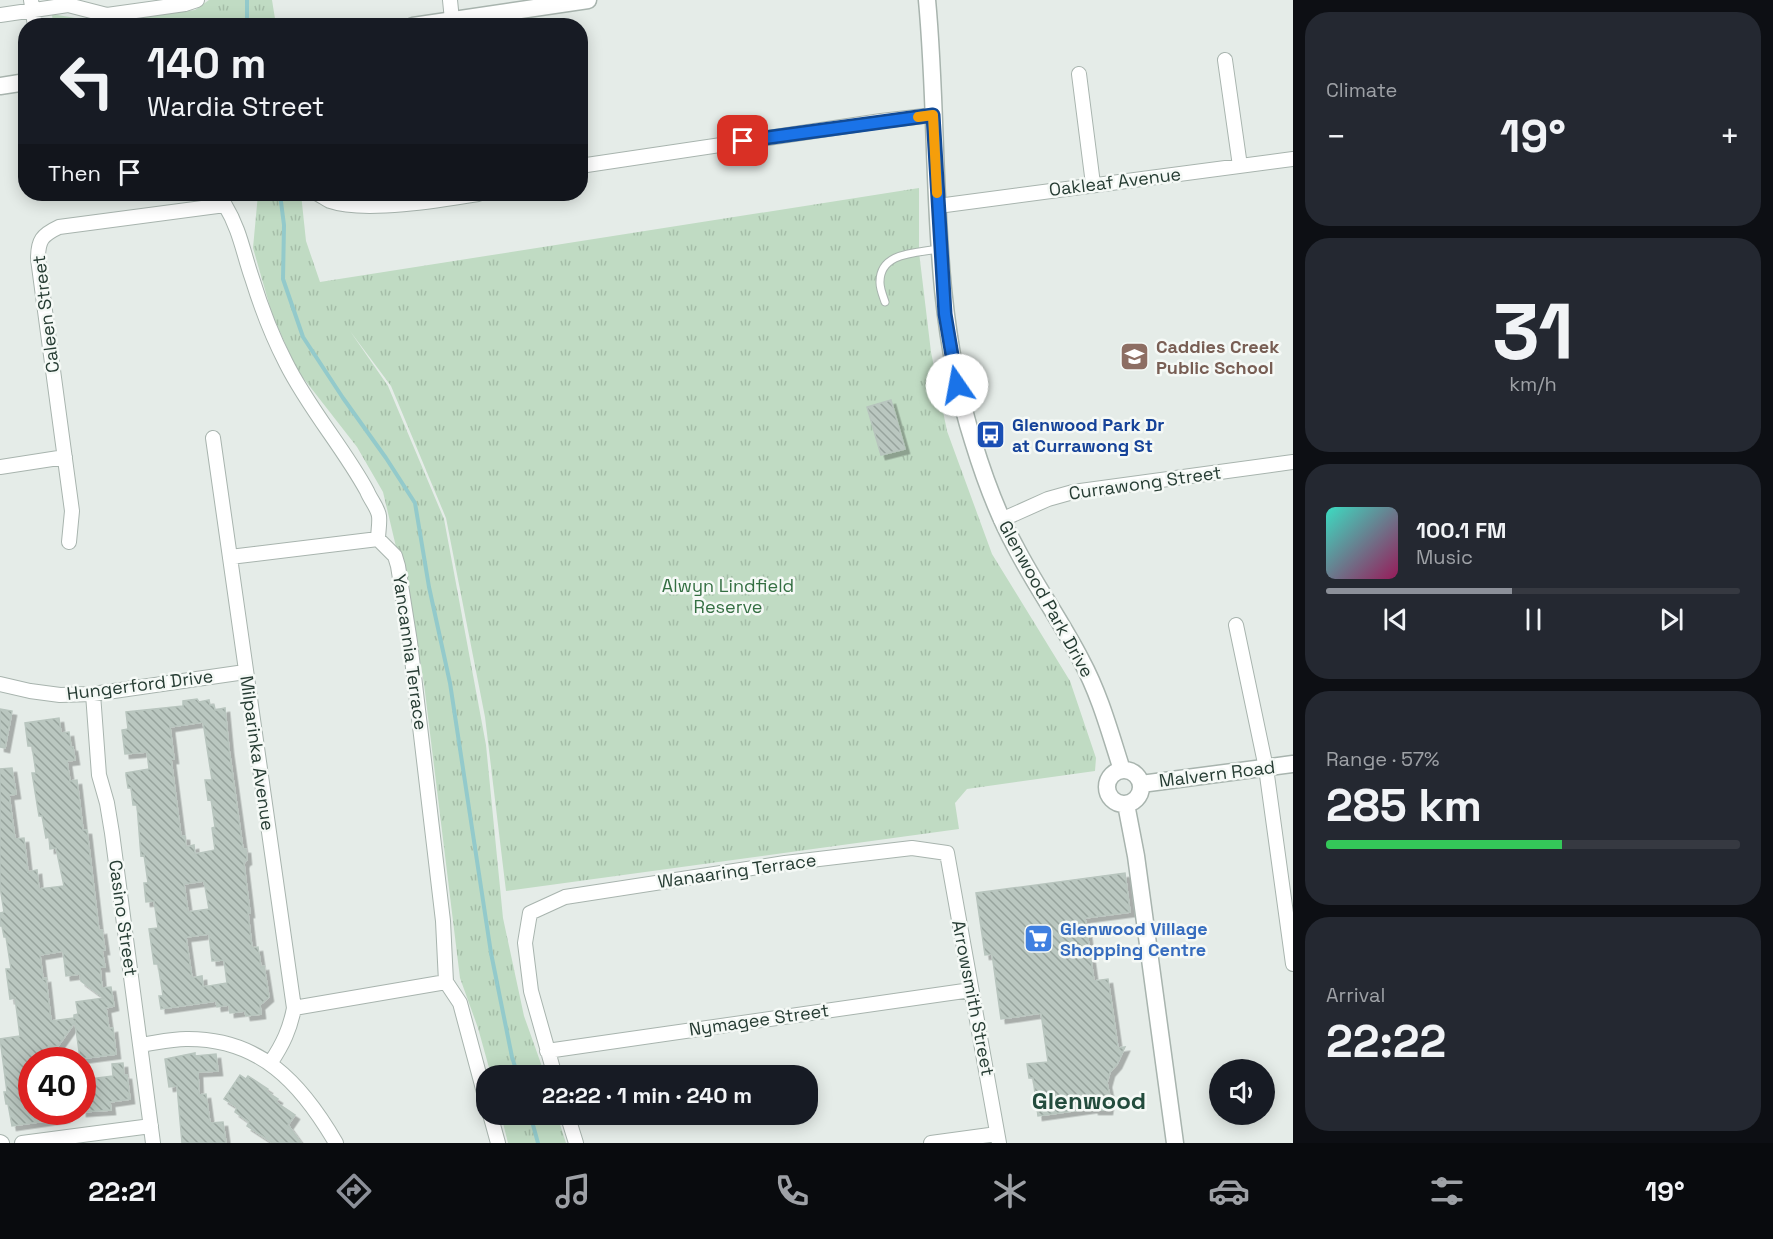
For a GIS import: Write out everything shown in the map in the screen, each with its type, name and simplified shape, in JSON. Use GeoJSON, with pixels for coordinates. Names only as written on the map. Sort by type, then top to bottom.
{"type":"FeatureCollection","features":[{"type":"Feature","properties":{"kind":"street"},"geometry":{"type":"LineString","coordinates":[[0,15],[32,5],[69,5],[107,15],[185,4],[197,0]]}},
{"type":"Feature","properties":{"kind":"street"},"geometry":{"type":"LineString","coordinates":[[450,0],[452,18]]}},
{"type":"Feature","properties":{"kind":"street"},"geometry":{"type":"LineString","coordinates":[[466,18],[588,0]]}},
{"type":"Feature","properties":{"kind":"street","name":"Glenwood Park Drive"},"geometry":{"type":"LineString","coordinates":[[927,0],[945,314],[954,370],[972,440],[1002,520],[1082,662],[1104,714],[1122,770]]}},
{"type":"Feature","properties":{"kind":"street"},"geometry":{"type":"LineString","coordinates":[[1225,60],[1239,166]]}},
{"type":"Feature","properties":{"kind":"street"},"geometry":{"type":"LineString","coordinates":[[1079,74],[1094,184]]}},
{"type":"Feature","properties":{"kind":"street"},"geometry":{"type":"LineString","coordinates":[[0,86],[18,83]]}},
{"type":"Feature","properties":{"kind":"street"},"geometry":{"type":"LineString","coordinates":[[588,165],[870,122],[933,115]]}},
{"type":"Feature","properties":{"kind":"street","name":"Oakleaf Avenue"},"geometry":{"type":"LineString","coordinates":[[938,206],[1293,159]]}},
{"type":"Feature","properties":{"kind":"street"},"geometry":{"type":"LineString","coordinates":[[329,201],[353,205],[429,201]]}},
{"type":"Feature","properties":{"kind":"street","name":"Caleen Street"},"geometry":{"type":"LineString","coordinates":[[69,542],[72,511],[38,259],[38,244],[46,233],[59,227],[225,206],[236,222],[242,238],[247,265],[271,333],[287,366],[309,403],[339,444],[379,515],[378,539]]}},
{"type":"Feature","properties":{"kind":"street","name":"Milparinka Avenue"},"geometry":{"type":"LineString","coordinates":[[213,438],[294,1008],[290,1029],[271,1062]]}},
{"type":"Feature","properties":{"kind":"street"},"geometry":{"type":"LineString","coordinates":[[0,467],[65,457]]}},
{"type":"Feature","properties":{"kind":"street","name":"Currawong Street"},"geometry":{"type":"LineString","coordinates":[[1002,520],[1048,499],[1073,492],[1293,462]]}},
{"type":"Feature","properties":{"kind":"street"},"geometry":{"type":"LineString","coordinates":[[230,557],[378,539]]}},
{"type":"Feature","properties":{"kind":"street","name":"Yancannia Terrace"},"geometry":{"type":"LineString","coordinates":[[378,539],[395,556],[410,642],[443,921],[446,982],[460,1003],[477,1065]]}},
{"type":"Feature","properties":{"kind":"street"},"geometry":{"type":"LineString","coordinates":[[1236,625],[1266,768],[1293,964]]}},
{"type":"Feature","properties":{"kind":"street","name":"Hungerford Drive"},"geometry":{"type":"LineString","coordinates":[[0,684],[30,692],[60,695],[93,694],[245,672]]}},
{"type":"Feature","properties":{"kind":"street","name":"Casino Street"},"geometry":{"type":"LineString","coordinates":[[93,694],[99,775],[112,833],[153,1143]]}},
{"type":"Feature","properties":{"kind":"street","name":"Malvern Road"},"geometry":{"type":"LineString","coordinates":[[1141,784],[1293,764]]}},
{"type":"Feature","properties":{"kind":"street"},"geometry":{"type":"LineString","coordinates":[[1122,770],[1132,772],[1141,784],[1139,795],[1131,803],[1126,804],[1110,799],[1106,788],[1109,778],[1122,770]]}},
{"type":"Feature","properties":{"kind":"street"},"geometry":{"type":"LineString","coordinates":[[1126,804],[1136,856],[1175,1143]]}},
{"type":"Feature","properties":{"kind":"street","name":"Wanaaring Terrace"},"geometry":{"type":"LineString","coordinates":[[547,1051],[531,991],[525,943],[530,913],[565,897],[785,863],[912,848],[947,853]]}},
{"type":"Feature","properties":{"kind":"street","name":"Arrowsmith Street"},"geometry":{"type":"LineString","coordinates":[[947,853],[998,1138]]}},
{"type":"Feature","properties":{"kind":"street"},"geometry":{"type":"LineString","coordinates":[[294,1008],[446,982]]}},
{"type":"Feature","properties":{"kind":"street","name":"Nymagee Street"},"geometry":{"type":"LineString","coordinates":[[547,1051],[971,990]]}},
{"type":"Feature","properties":{"kind":"street"},"geometry":{"type":"LineString","coordinates":[[140,1045],[184,1038],[209,1040],[238,1048],[271,1062],[301,1091],[336,1143]]}},
{"type":"Feature","properties":{"kind":"street"},"geometry":{"type":"LineString","coordinates":[[547,1051],[551,1065]]}},
{"type":"Feature","properties":{"kind":"street"},"geometry":{"type":"LineString","coordinates":[[493,1125],[498,1143]]}},
{"type":"Feature","properties":{"kind":"street"},"geometry":{"type":"LineString","coordinates":[[570,1125],[576,1143]]}},
{"type":"Feature","properties":{"kind":"street"},"geometry":{"type":"LineString","coordinates":[[22,1143],[151,1126]]}},
{"type":"Feature","properties":{"kind":"street"},"geometry":{"type":"LineString","coordinates":[[932,1143],[998,1138]]}},
{"type":"Feature","properties":{"kind":"lane"},"geometry":{"type":"LineString","coordinates":[[885,302],[880,283],[883,268],[891,259],[941,249]]}},
{"type":"Feature","properties":{"kind":"green space"},"geometry":{"type":"Polygon","coordinates":[[[209,0],[272,0],[275,18],[133,18],[195,10],[209,0]]]}},
{"type":"Feature","properties":{"kind":"green space"},"geometry":{"type":"Polygon","coordinates":[[[52,14],[75,18],[52,18],[52,14]]]}},
{"type":"Feature","properties":{"kind":"green space","name":"Alwyn Lindfield Reserve"},"geometry":{"type":"Polygon","coordinates":[[[919,188],[919,252],[931,352],[947,431],[992,554],[1070,681],[1096,758],[1095,771],[967,789],[955,803],[959,829],[506,891],[485,717],[446,518],[391,386],[350,331],[388,386],[444,519],[486,745],[503,918],[524,1016],[541,1065],[488,1065],[460,978],[424,684],[411,610],[383,492],[357,447],[297,370],[272,314],[253,248],[257,201],[302,201],[306,241],[320,282],[919,188]]]}},
{"type":"Feature","properties":{"kind":"green space"},"geometry":{"type":"Polygon","coordinates":[[[504,1125],[560,1125],[566,1143],[508,1143],[504,1125]]]}},
{"type":"Feature","properties":{"kind":"building"},"geometry":{"type":"Polygon","coordinates":[[[891,400],[905,449],[881,455],[867,407],[891,400]]]}},
{"type":"Feature","properties":{"kind":"building"},"geometry":{"type":"Polygon","coordinates":[[[209,700],[215,710],[225,708],[243,849],[246,849],[247,860],[244,864],[252,948],[258,947],[269,997],[260,1005],[261,1014],[246,1016],[245,1011],[230,1013],[229,1005],[217,1007],[216,1001],[161,1009],[159,996],[163,996],[158,964],[154,964],[149,929],[158,928],[154,901],[146,902],[144,883],[148,883],[144,855],[141,856],[137,805],[133,805],[131,788],[128,788],[126,775],[126,773],[149,769],[147,752],[125,754],[122,730],[128,729],[126,712],[183,706],[183,701],[209,700]],[[203,722],[170,727],[174,759],[171,759],[181,836],[185,836],[186,847],[194,845],[195,854],[215,850],[211,799],[208,800],[205,780],[212,780],[203,722]],[[204,881],[184,884],[188,912],[209,909],[204,881]],[[209,934],[186,937],[192,978],[202,976],[203,987],[227,983],[224,960],[212,961],[209,934]]]}},
{"type":"Feature","properties":{"kind":"building"},"geometry":{"type":"Polygon","coordinates":[[[0,709],[12,711],[5,748],[0,747],[0,709]]]}},
{"type":"Feature","properties":{"kind":"building"},"geometry":{"type":"Polygon","coordinates":[[[59,718],[61,733],[69,732],[75,760],[67,761],[70,781],[77,780],[83,830],[87,830],[99,931],[102,930],[105,950],[102,950],[105,967],[100,967],[102,988],[111,987],[114,1006],[106,1008],[109,1029],[113,1028],[116,1054],[96,1057],[96,1047],[78,1047],[75,1022],[58,1046],[18,1047],[19,1125],[12,1126],[4,1092],[7,1092],[0,1039],[20,1036],[15,998],[10,999],[6,969],[11,969],[6,937],[0,926],[0,913],[4,912],[0,887],[0,769],[12,768],[16,794],[9,795],[15,839],[24,838],[28,872],[37,870],[39,889],[64,886],[56,848],[50,849],[49,837],[46,838],[42,816],[39,816],[32,773],[36,773],[32,746],[28,746],[25,723],[59,718]],[[63,951],[40,955],[43,979],[46,978],[51,1021],[74,1018],[74,1015],[78,1014],[76,1002],[104,998],[81,981],[80,974],[66,976],[63,951]]]}},
{"type":"Feature","properties":{"kind":"building"},"geometry":{"type":"Polygon","coordinates":[[[1125,873],[1130,912],[1085,918],[1094,981],[1108,979],[1118,1048],[1125,1047],[1117,1064],[1110,1072],[1107,1083],[1110,1097],[1108,1110],[1094,1110],[1094,1108],[1038,1116],[1033,1078],[1029,1078],[1027,1064],[1048,1062],[1041,1013],[1001,1019],[992,954],[985,955],[976,893],[1125,873]]]}},
{"type":"Feature","properties":{"kind":"building"},"geometry":{"type":"Polygon","coordinates":[[[195,1053],[195,1056],[216,1054],[218,1071],[198,1072],[199,1095],[206,1094],[210,1123],[223,1122],[226,1143],[182,1143],[177,1086],[169,1087],[165,1059],[195,1053]]]}},
{"type":"Feature","properties":{"kind":"building"},"geometry":{"type":"Polygon","coordinates":[[[123,1063],[130,1099],[110,1102],[111,1110],[96,1111],[96,1078],[113,1076],[112,1064],[123,1063]]]}},
{"type":"Feature","properties":{"kind":"building"},"geometry":{"type":"Polygon","coordinates":[[[240,1075],[246,1079],[248,1076],[268,1089],[266,1091],[278,1099],[276,1102],[295,1115],[288,1125],[301,1143],[273,1143],[247,1126],[249,1122],[235,1112],[237,1107],[224,1099],[240,1075]]]}},
{"type":"Feature","properties":{"kind":"waterway"},"geometry":{"type":"LineString","coordinates":[[247,0],[247,18]]}},
{"type":"Feature","properties":{"kind":"waterway"},"geometry":{"type":"LineString","coordinates":[[281,201],[284,225],[283,279],[303,337],[415,503],[429,587],[450,683],[491,953],[515,1065]]}},
{"type":"Feature","properties":{"kind":"waterway"},"geometry":{"type":"LineString","coordinates":[[533,1125],[538,1143]]}},
{"type":"Feature","properties":{"kind":"slow traffic"},"geometry":{"type":"LineString","coordinates":[[918,117],[933,115],[937,193]]}},
{"type":"Feature","properties":{"kind":"place","name":"Caddies Creek Public School"},"geometry":{"type":"Point","coordinates":[1135,357]}},
{"type":"Feature","properties":{"kind":"place","name":"Glenwood Park Dr at Currawong St"},"geometry":{"type":"Point","coordinates":[991,435]}},
{"type":"Feature","properties":{"kind":"place","name":"Glenwood Village Shopping Centre"},"geometry":{"type":"Point","coordinates":[1039,939]}},
{"type":"Feature","properties":{"kind":"district","name":"Glenwood"},"geometry":{"type":"Point","coordinates":[1089,1101]}},
{"type":"Feature","properties":{"kind":"route"},"geometry":{"type":"LineString","coordinates":[[743,141],[933,115],[945,314],[957,385]]}}]}
